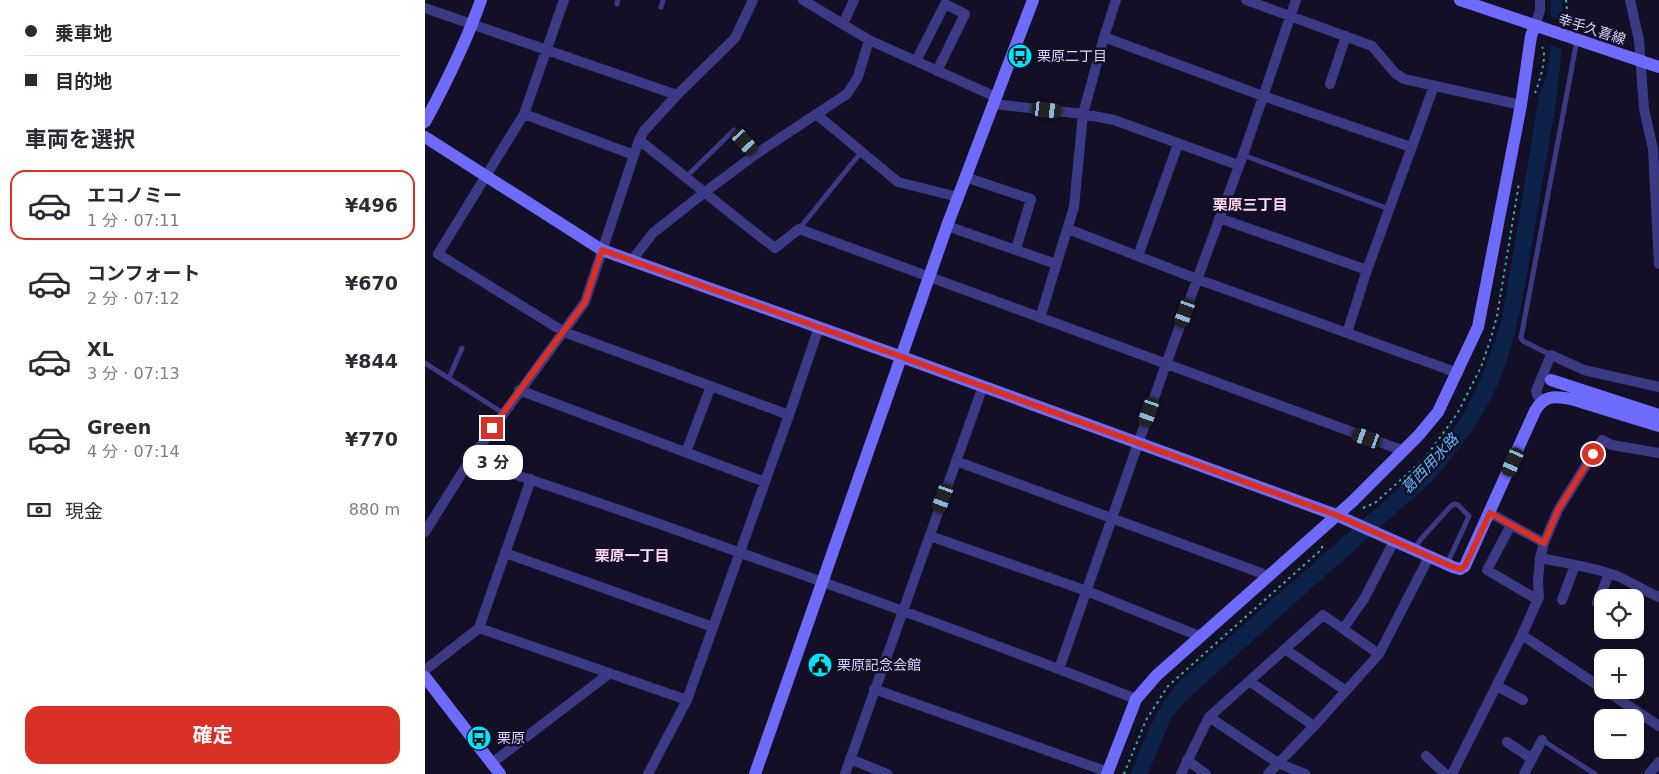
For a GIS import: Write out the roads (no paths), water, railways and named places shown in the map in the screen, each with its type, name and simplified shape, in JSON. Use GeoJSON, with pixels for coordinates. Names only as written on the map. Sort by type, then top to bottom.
{"type":"FeatureCollection","features":[{"type":"Feature","properties":{"kind":"street"},"geometry":{"type":"LineString","coordinates":[[425,122],[454,67],[481,0]]}},
{"type":"Feature","properties":{"kind":"street"},"geometry":{"type":"LineString","coordinates":[[564,0],[524,114],[438,254],[564,332],[789,415]]}},
{"type":"Feature","properties":{"kind":"street"},"geometry":{"type":"LineString","coordinates":[[425,532],[470,460],[519,390],[585,302],[639,140],[644,131],[677,95],[735,38],[753,0]]}},
{"type":"Feature","properties":{"kind":"street"},"geometry":{"type":"LineString","coordinates":[[803,0],[869,40],[937,71],[995,101],[1114,120],[1238,166]]}},
{"type":"Feature","properties":{"kind":"street"},"geometry":{"type":"LineString","coordinates":[[843,24],[855,0]]}},
{"type":"Feature","properties":{"kind":"street"},"geometry":{"type":"LineString","coordinates":[[755,774],[947,226],[1033,0]]}},
{"type":"Feature","properties":{"kind":"street"},"geometry":{"type":"LineString","coordinates":[[1040,318],[1074,206],[1083,114],[1116,0]]}},
{"type":"Feature","properties":{"kind":"street"},"geometry":{"type":"LineString","coordinates":[[1246,0],[1372,46],[1399,76],[1433,86],[1521,105]]}},
{"type":"Feature","properties":{"kind":"street"},"geometry":{"type":"LineString","coordinates":[[1059,669],[1296,0]]}},
{"type":"Feature","properties":{"kind":"street"},"geometry":{"type":"LineString","coordinates":[[874,689],[1108,773],[1136,699],[1157,675],[1336,515],[1403,452],[1431,422],[1457,373],[1478,327],[1521,105],[1531,36],[1540,27],[1540,0]]}},
{"type":"Feature","properties":{"kind":"street"},"geometry":{"type":"LineString","coordinates":[[1630,0],[1639,40],[1644,108],[1653,149],[1658,203],[1659,264]]}},
{"type":"Feature","properties":{"kind":"street","name":"幸手久喜線"},"geometry":{"type":"LineString","coordinates":[[1464,1],[1540,27],[1573,35],[1659,67]]}},
{"type":"Feature","properties":{"kind":"street"},"geometry":{"type":"LineString","coordinates":[[916,61],[945,4],[965,14],[937,71]]}},
{"type":"Feature","properties":{"kind":"street"},"geometry":{"type":"LineString","coordinates":[[425,8],[546,48],[677,95]]}},
{"type":"Feature","properties":{"kind":"street"},"geometry":{"type":"LineString","coordinates":[[1330,84],[1346,36]]}},
{"type":"Feature","properties":{"kind":"street"},"geometry":{"type":"LineString","coordinates":[[1104,38],[1411,147]]}},
{"type":"Feature","properties":{"kind":"street"},"geometry":{"type":"LineString","coordinates":[[632,260],[653,233],[705,192],[756,154],[847,94],[858,77],[869,40]]}},
{"type":"Feature","properties":{"kind":"street"},"geometry":{"type":"LineString","coordinates":[[1347,333],[1367,270],[1433,86]]}},
{"type":"Feature","properties":{"kind":"street"},"geometry":{"type":"LineString","coordinates":[[524,114],[634,155]]}},
{"type":"Feature","properties":{"kind":"street"},"geometry":{"type":"LineString","coordinates":[[816,114],[898,182],[958,197]]}},
{"type":"Feature","properties":{"kind":"street"},"geometry":{"type":"LineString","coordinates":[[425,137],[602,250],[1336,515],[1447,565],[1461,569],[1465,566],[1535,412],[1542,401],[1557,396],[1659,426]]}},
{"type":"Feature","properties":{"kind":"street"},"geometry":{"type":"LineString","coordinates":[[639,140],[775,248],[799,229],[1403,452]]}},
{"type":"Feature","properties":{"kind":"street"},"geometry":{"type":"LineString","coordinates":[[1138,256],[1178,144]]}},
{"type":"Feature","properties":{"kind":"street"},"geometry":{"type":"LineString","coordinates":[[965,177],[1031,199],[1016,249]]}},
{"type":"Feature","properties":{"kind":"street"},"geometry":{"type":"LineString","coordinates":[[1219,218],[1367,270]]}},
{"type":"Feature","properties":{"kind":"street"},"geometry":{"type":"LineString","coordinates":[[947,226],[1056,264]]}},
{"type":"Feature","properties":{"kind":"street"},"geometry":{"type":"LineString","coordinates":[[1068,229],[1197,279],[1457,373]]}},
{"type":"Feature","properties":{"kind":"street"},"geometry":{"type":"LineString","coordinates":[[648,774],[687,700],[819,327]]}},
{"type":"Feature","properties":{"kind":"street"},"geometry":{"type":"LineString","coordinates":[[1542,401],[1536,391],[1551,355],[1585,370],[1659,387]]}},
{"type":"Feature","properties":{"kind":"street"},"geometry":{"type":"LineString","coordinates":[[1551,380],[1659,415]]}},
{"type":"Feature","properties":{"kind":"street"},"geometry":{"type":"LineString","coordinates":[[686,452],[711,386]]}},
{"type":"Feature","properties":{"kind":"street"},"geometry":{"type":"LineString","coordinates":[[845,774],[983,386]]}},
{"type":"Feature","properties":{"kind":"street"},"geometry":{"type":"LineString","coordinates":[[519,390],[765,482]]}},
{"type":"Feature","properties":{"kind":"street"},"geometry":{"type":"LineString","coordinates":[[1452,774],[1538,600],[1540,558],[1544,543],[1558,510],[1602,440],[1612,445],[1659,453]]}},
{"type":"Feature","properties":{"kind":"street"},"geometry":{"type":"LineString","coordinates":[[470,460],[531,479],[740,552],[904,611],[1136,699]]}},
{"type":"Feature","properties":{"kind":"street"},"geometry":{"type":"LineString","coordinates":[[956,461],[1261,573],[1267,577]]}},
{"type":"Feature","properties":{"kind":"street"},"geometry":{"type":"LineString","coordinates":[[425,670],[479,628],[531,479]]}},
{"type":"Feature","properties":{"kind":"street"},"geometry":{"type":"LineString","coordinates":[[1490,513],[1544,543]]}},
{"type":"Feature","properties":{"kind":"street"},"geometry":{"type":"LineString","coordinates":[[1511,525],[1487,570],[1538,600]]}},
{"type":"Feature","properties":{"kind":"street"},"geometry":{"type":"LineString","coordinates":[[930,536],[1087,591],[1199,636]]}},
{"type":"Feature","properties":{"kind":"street"},"geometry":{"type":"LineString","coordinates":[[1343,629],[1364,599],[1394,541]]}},
{"type":"Feature","properties":{"kind":"street"},"geometry":{"type":"LineString","coordinates":[[505,552],[713,627]]}},
{"type":"Feature","properties":{"kind":"street"},"geometry":{"type":"LineString","coordinates":[[1268,774],[1379,654],[1429,557]]}},
{"type":"Feature","properties":{"kind":"street"},"geometry":{"type":"LineString","coordinates":[[1540,558],[1617,576],[1643,591],[1659,597]]}},
{"type":"Feature","properties":{"kind":"street"},"geometry":{"type":"LineString","coordinates":[[1562,600],[1575,565]]}},
{"type":"Feature","properties":{"kind":"street"},"geometry":{"type":"LineString","coordinates":[[1603,589],[1609,574]]}},
{"type":"Feature","properties":{"kind":"street"},"geometry":{"type":"LineString","coordinates":[[1181,774],[1209,717],[1323,615],[1379,654]]}},
{"type":"Feature","properties":{"kind":"street"},"geometry":{"type":"LineString","coordinates":[[479,628],[687,700]]}},
{"type":"Feature","properties":{"kind":"street"},"geometry":{"type":"LineString","coordinates":[[1522,635],[1594,682]]}},
{"type":"Feature","properties":{"kind":"street"},"geometry":{"type":"LineString","coordinates":[[1285,649],[1346,691]]}},
{"type":"Feature","properties":{"kind":"street"},"geometry":{"type":"LineString","coordinates":[[492,763],[610,673]]}},
{"type":"Feature","properties":{"kind":"street"},"geometry":{"type":"LineString","coordinates":[[425,677],[501,774]]}},
{"type":"Feature","properties":{"kind":"street"},"geometry":{"type":"LineString","coordinates":[[1249,681],[1314,726]]}},
{"type":"Feature","properties":{"kind":"street"},"geometry":{"type":"LineString","coordinates":[[1497,686],[1523,700]]}},
{"type":"Feature","properties":{"kind":"street"},"geometry":{"type":"LineString","coordinates":[[1619,699],[1659,726]]}},
{"type":"Feature","properties":{"kind":"street"},"geometry":{"type":"LineString","coordinates":[[1209,717],[1278,764],[1305,774]]}},
{"type":"Feature","properties":{"kind":"street"},"geometry":{"type":"LineString","coordinates":[[1524,774],[1543,740]]}},
{"type":"Feature","properties":{"kind":"street"},"geometry":{"type":"LineString","coordinates":[[1507,742],[1532,759]]}},
{"type":"Feature","properties":{"kind":"street"},"geometry":{"type":"LineString","coordinates":[[1426,756],[1445,774]]}},
{"type":"Feature","properties":{"kind":"street"},"geometry":{"type":"LineString","coordinates":[[850,759],[887,774]]}},
{"type":"Feature","properties":{"kind":"street"},"geometry":{"type":"LineString","coordinates":[[1187,760],[1206,774]]}},
{"type":"Feature","properties":{"kind":"street"},"geometry":{"type":"LineString","coordinates":[[1649,774],[1659,762]]}},
{"type":"Feature","properties":{"kind":"lane"},"geometry":{"type":"LineString","coordinates":[[661,7],[663,0]]}},
{"type":"Feature","properties":{"kind":"lane"},"geometry":{"type":"LineString","coordinates":[[1551,355],[1523,341],[1521,338],[1573,35]]}},
{"type":"Feature","properties":{"kind":"lane"},"geometry":{"type":"LineString","coordinates":[[686,177],[734,130],[756,154]]}},
{"type":"Feature","properties":{"kind":"lane"},"geometry":{"type":"LineString","coordinates":[[799,229],[862,151]]}},
{"type":"Feature","properties":{"kind":"lane"},"geometry":{"type":"LineString","coordinates":[[1243,154],[1389,209]]}},
{"type":"Feature","properties":{"kind":"lane"},"geometry":{"type":"LineString","coordinates":[[449,378],[462,348]]}},
{"type":"Feature","properties":{"kind":"lane"},"geometry":{"type":"LineString","coordinates":[[425,363],[503,413]]}},
{"type":"Feature","properties":{"kind":"lane"},"geometry":{"type":"LineString","coordinates":[[1414,550],[1421,539],[1451,506],[1454,504],[1458,505],[1469,516],[1447,565]]}},
{"type":"Feature","properties":{"kind":"lane"},"geometry":{"type":"LineString","coordinates":[[1543,740],[1595,774]]}},
{"type":"Feature","properties":{"kind":"water","name":"葛西用水路"},"geometry":{"type":"Polygon","coordinates":[[[1550,0],[1562,0],[1563,26],[1555,107],[1517,322],[1506,364],[1485,410],[1469,435],[1432,481],[1184,702],[1171,718],[1148,774],[1130,774],[1145,737],[1157,714],[1171,691],[1180,681],[1426,464],[1464,413],[1481,379],[1502,317],[1539,95],[1547,73],[1551,48],[1550,0]]]}},
{"type":"Feature","properties":{"kind":"place","name":"栗原二丁目"},"geometry":{"type":"Point","coordinates":[1020,56]}},
{"type":"Feature","properties":{"kind":"place","name":"栗原記念会館"},"geometry":{"type":"Point","coordinates":[820,665]}},
{"type":"Feature","properties":{"kind":"place","name":"栗原"},"geometry":{"type":"Point","coordinates":[479,738]}},
{"type":"Feature","properties":{"kind":"district","name":"栗原三丁目"},"geometry":{"type":"Point","coordinates":[1250,205]}},
{"type":"Feature","properties":{"kind":"district","name":"栗原一丁目"},"geometry":{"type":"Point","coordinates":[632,556]}}]}
